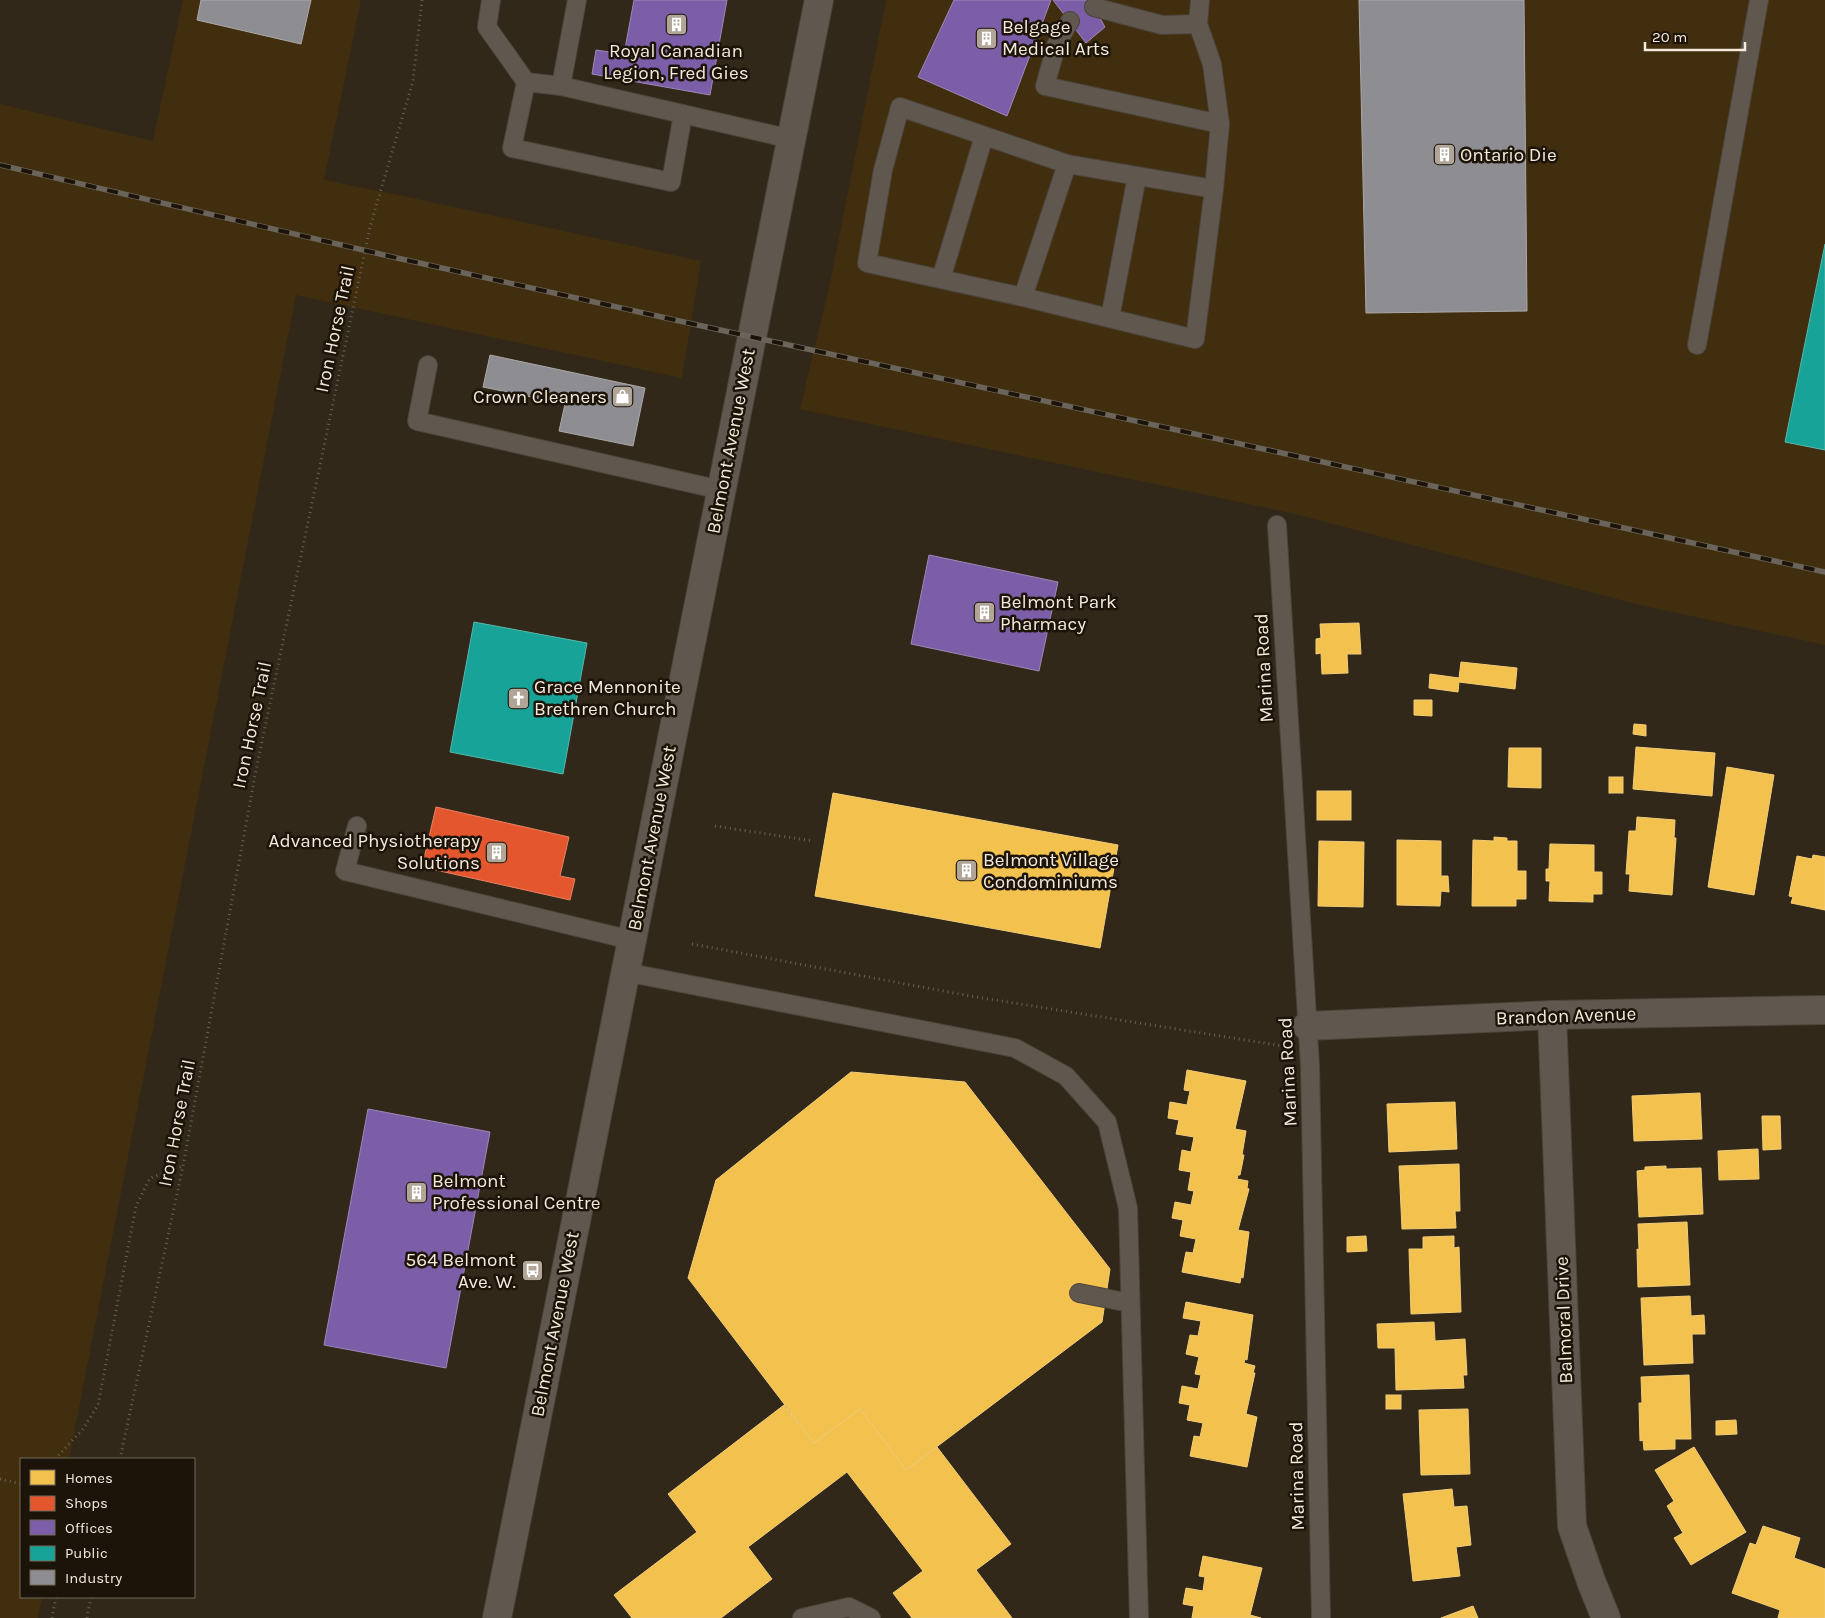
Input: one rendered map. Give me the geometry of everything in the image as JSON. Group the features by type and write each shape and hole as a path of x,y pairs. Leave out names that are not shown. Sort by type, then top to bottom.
{"street":[{"name":"Belmont Avenue West","path":"497,1618 819,0"},
{"name":"Brandon Avenue","path":"1307,1026 1552,1015 1825,1010"},
{"name":"Balmoral Drive","path":"1552,1015 1572,1526 1606,1618"}],"lane":[{"path":"491,0 487,27 526,82 512,148 671,182 683,114"},
{"path":"562,86 577,0"},
{"path":"1200,0 1198,24 1212,64 1220,124 1214,188 1195,339 1023,297 867,263 884,170 900,107 1067,164 1214,188"},
{"path":"1697,345 1759,0"},
{"path":"1094,7 1162,25 1198,24"},
{"path":"1070,21 1057,43 1045,86 1220,124"},
{"path":"526,82 562,86 791,139"},
{"path":"941,279 984,136"},
{"path":"1023,297 1067,164"},
{"path":"1110,318 1137,176"},
{"path":"428,365 417,421 721,490"},
{"name":"Marina Road","path":"1277,525 1310,1066 1321,1618"},
{"path":"357,826 345,871 632,940"},
{"path":"625,972 1015,1048 1066,1076 1107,1122 1128,1208 1139,1618"},
{"path":"1079,1293 1130,1303"},
{"path":"802,1618 849,1607 871,1618"}],"path":[{"name":"Iron Horse Trail","path":"120,1458 183,1166 258,760 370,227 413,81 422,0"},
{"path":"716,826 813,840"},
{"path":"692,944 970,996 1289,1047"},
{"path":"56,1458 83,1429 98,1405 136,1206 150,1178 183,1166"},
{"path":"0,1479 20,1484"},
{"path":"52,1618 56,1598"},
{"path":"87,1618 91,1598"}],"shaded area":[{"path":"183,0 361,0 324,180 701,261 682,378 296,295 69,1458 20,1458 20,1598 42,1598 38,1618 0,1618 0,104 153,141"},
{"path":"886,0 1825,0 1825,645 1640,605 1295,514 800,409 830,283"}],"building: Homes":[{"path":"1359,623 1361,654 1347,654 1348,673 1322,674 1321,653 1316,654 1316,639 1321,638 1320,624"},
{"path":"1461,662 1517,668 1515,689 1459,682 1458,692 1429,688 1430,674 1459,678"},
{"path":"1414,700 1432,700 1432,716 1414,715"},
{"path":"1634,724 1646,725 1646,736 1633,734"},
{"path":"1636,747 1715,753 1712,796 1633,789"},
{"path":"1509,748 1541,748 1541,788 1508,787"},
{"path":"1727,767 1774,775 1754,895 1708,887"},
{"path":"1609,777 1623,777 1623,793 1609,793"},
{"path":"1317,791 1351,791 1351,820 1317,820"},
{"name":"Belmont Village Condominiums","path":"833,793 1118,845 1100,948 815,896"},
{"path":"1637,817 1675,820 1674,838 1676,838 1672,895 1629,891 1630,874 1626,874 1629,831 1636,831"},
{"path":"1494,837 1507,838 1507,841 1517,841 1517,871 1526,871 1526,899 1516,899 1516,906 1472,906 1473,840 1494,841"},
{"path":"1397,840 1441,841 1441,876 1448,876 1449,892 1441,891 1440,906 1397,905"},
{"path":"1319,841 1364,842 1363,907 1318,906"},
{"path":"1550,844 1594,845 1594,872 1602,872 1602,894 1593,894 1593,902 1549,901 1550,881 1546,881 1546,869 1549,869"},
{"path":"1813,855 1825,857 1825,910 1791,903 1793,897 1789,896 1797,856 1812,859"},
{"path":"1187,1070 1246,1081 1235,1129 1246,1131 1242,1155 1244,1155 1240,1175 1238,1175 1237,1179 1248,1181 1247,1188 1249,1189 1238,1230 1249,1232 1243,1278 1241,1277 1240,1283 1182,1272 1186,1252 1193,1253 1196,1239 1180,1236 1183,1220 1172,1218 1175,1202 1191,1205 1194,1191 1188,1190 1191,1172 1179,1170 1182,1150 1191,1152 1194,1137 1176,1134 1179,1120 1168,1118 1170,1102 1187,1105 1190,1091 1184,1090"},
{"path":"851,1072 965,1082 1110,1269 1102,1322 906,1470 860,1409 814,1443 688,1278 716,1180"},
{"path":"1700,1093 1702,1139 1634,1141 1632,1096"},
{"path":"1455,1102 1457,1149 1389,1152 1387,1104"},
{"path":"1762,1116 1780,1116 1781,1149 1763,1150"},
{"path":"1758,1149 1759,1179 1719,1180 1718,1151"},
{"path":"1459,1164 1460,1211 1455,1211 1456,1228 1402,1229 1399,1166"},
{"path":"1666,1166 1666,1169 1701,1168 1703,1214 1639,1217 1637,1171 1645,1170 1645,1167"},
{"path":"1687,1222 1690,1285 1638,1287 1638,1224"},
{"path":"1366,1236 1367,1251 1347,1252 1347,1237"},
{"path":"1454,1236 1454,1248 1459,1247 1461,1312 1411,1314 1409,1249 1423,1249 1423,1237"},
{"path":"1690,1296 1691,1316 1704,1315 1705,1334 1692,1334 1693,1363 1644,1365 1641,1298"},
{"path":"1186,1302 1253,1315 1247,1360 1245,1359 1244,1363 1255,1366 1253,1373 1255,1373 1246,1414 1257,1417 1247,1467 1190,1456 1194,1436 1200,1437 1203,1423 1187,1420 1190,1405 1179,1403 1182,1386 1198,1389 1201,1375 1195,1374 1199,1357 1186,1354 1190,1335 1198,1336 1201,1321 1183,1318"},
{"path":"1434,1322 1435,1341 1465,1339 1467,1375 1463,1375 1464,1388 1396,1390 1395,1348 1378,1348 1377,1324"},
{"path":"1689,1375 1691,1439 1675,1439 1675,1449 1644,1450 1643,1440 1640,1441 1639,1403 1642,1403 1641,1377"},
{"path":"1386,1395 1401,1395 1401,1409 1386,1409"},
{"path":"784,1405 814,1443 860,1409 906,1470 937,1447 1011,1544 976,1570 1012,1618 912,1618 893,1593 923,1571 847,1472 748,1547 772,1579 721,1618 632,1618 614,1595 697,1532 668,1494"},
{"path":"1468,1409 1470,1474 1421,1475 1419,1410"},
{"path":"1736,1420 1737,1434 1716,1435 1716,1421"},
{"path":"1694,1447 1746,1532 1691,1565 1674,1538 1683,1533 1667,1506 1674,1501 1655,1470"},
{"path":"1452,1489 1454,1507 1467,1506 1471,1545 1456,1547 1460,1576 1413,1581 1403,1494"},
{"path":"1763,1526 1800,1538 1794,1558 1825,1569 1825,1618 1778,1618 1780,1610 1732,1593 1750,1543 1756,1545"},
{"path":"1203,1556 1262,1568 1250,1615 1261,1618 1192,1618 1194,1606 1183,1604 1186,1588 1203,1591 1205,1577 1199,1576"},
{"path":"1473,1606 1478,1618 1441,1618"}],"building: Shops":[{"name":"Advanced Physiotherapy Solutions","path":"436,807 569,837 560,876 575,879 570,900 422,867"}],"building: Offices":[{"name":"Royal Canadian Legion, Fred Gies","path":"634,0 727,0 710,95 592,74 596,50 624,54"},
{"name":"Belgage Medical Arts","path":"954,0 1051,0 1007,116 918,77"},
{"name":"Belgage Medical Arts","path":"1053,0 1090,0 1105,27 1086,43"},
{"name":"Belmont Park Pharmacy","path":"929,555 1058,582 1039,671 911,644"},
{"name":"Belmont Professional Centre","path":"368,1109 490,1132 446,1368 324,1345"}],"building: Public":[{"path":"1825,244 1825,450 1785,442"},
{"name":"Grace Mennonite Brethren Church","path":"474,622 587,643 563,774 450,752"}],"building: Industry":[{"path":"201,0 311,0 301,44 197,20"},
{"name":"Ontario Die","path":"1359,0 1524,0 1527,311 1366,313"},
{"path":"490,355 645,388 633,446 559,431 565,404 483,387"}],"railway":[{"path":"0,165 397,258 1825,572"}],"place":[{"name":"Royal Canadian Legion, Fred Gies","path":"676,25"},
{"name":"Belgage Medical Arts","path":"986,38"},
{"name":"Ontario Die","path":"1444,155"},
{"name":"Crown Cleaners","path":"623,397"},
{"name":"Belmont Park Pharmacy","path":"984,613"},
{"name":"Grace Mennonite Brethren Church","path":"518,698"},
{"name":"Advanced Physiotherapy Solutions","path":"496,852"},
{"name":"Belmont Village Condominiums","path":"967,871"},
{"name":"Belmont Professional Centre","path":"416,1192"},
{"name":"564 Belmont Ave. W.","path":"532,1271"}]}
